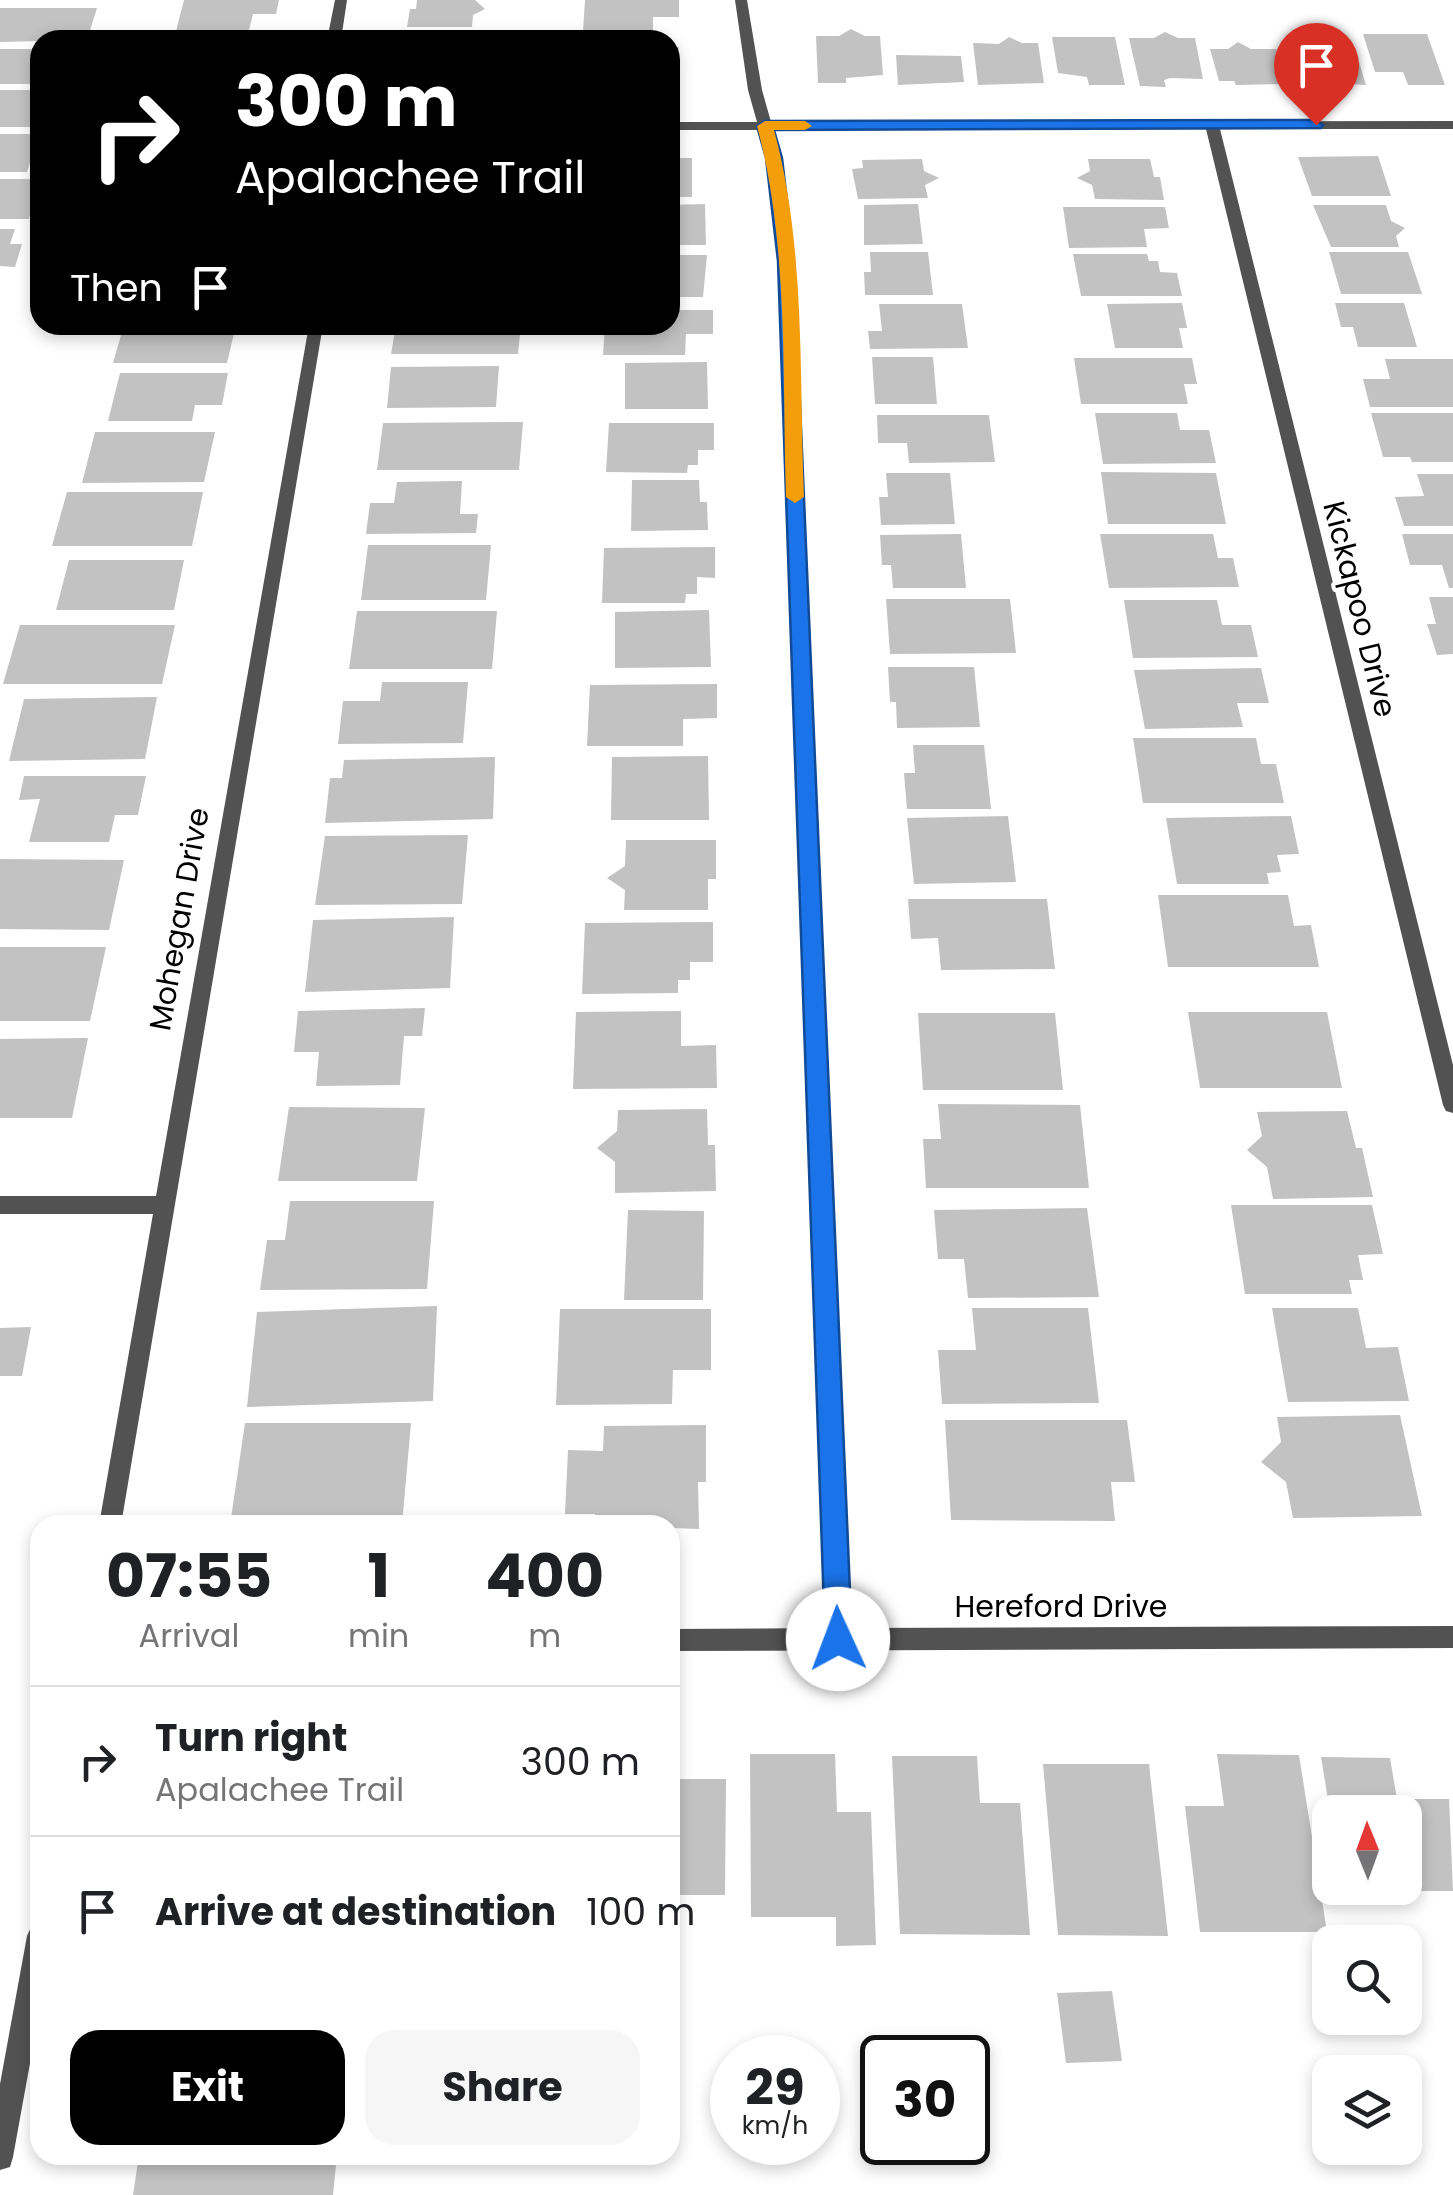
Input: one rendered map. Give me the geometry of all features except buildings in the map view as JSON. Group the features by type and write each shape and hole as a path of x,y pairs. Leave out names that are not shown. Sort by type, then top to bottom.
{"street":[{"path":"336,30 341,0"},
{"path":"741,0 744,32 774,158 786,261 838,1639"},
{"name":"Kickapoo Drive","path":"1212,125 1453,1106"},
{"path":"680,126 1453,125"},
{"name":"Mohegan Drive","path":"112,1515 314,335"},
{"path":"0,1205 164,1204"},
{"name":"Hereford Drive","path":"680,1640 1453,1637"},
{"path":"0,2157 30,1991"}],"slow traffic":[{"path":"795,497 786,261 774,158 765,126 805,126"}],"route":[{"path":"838,1639 786,261 774,158 765,126 1316,125"}]}
